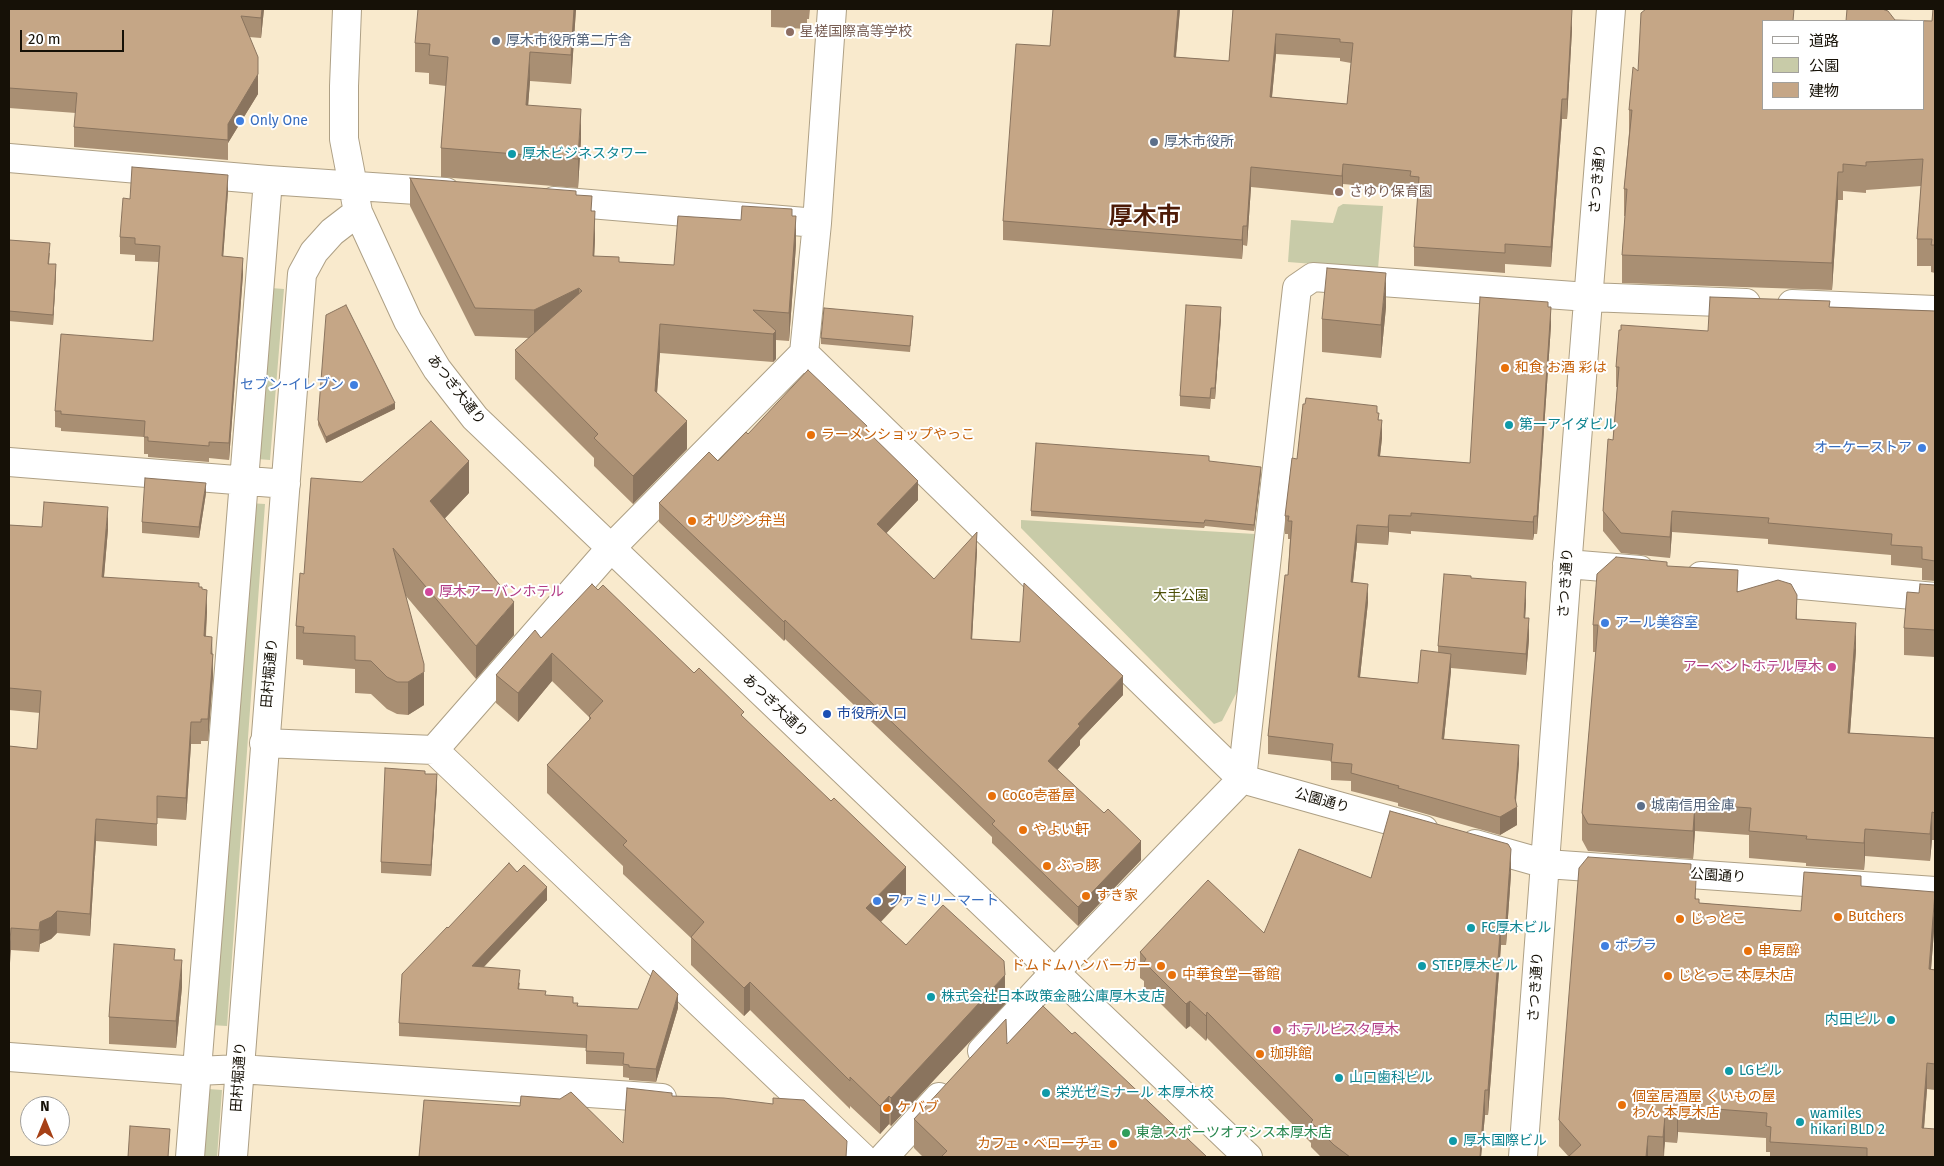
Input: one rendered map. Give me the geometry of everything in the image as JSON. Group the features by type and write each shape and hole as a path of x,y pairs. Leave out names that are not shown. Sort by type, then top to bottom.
{"street":[{"name":"あつぎ大通り","path":"347,9 344,139 358,212 408,320 437,370 475,418 1248,1157"},
{"path":"434,750 610,549 804,353 832,9"},
{"name":"さつき通り","path":"1523,1157 1567,564 1612,9"},
{"path":"9,158 473,195"},
{"path":"190,1157 268,180"},
{"path":"532,200 816,223"},
{"name":"田村堀通り","path":"233,1157 302,274 314,252 332,232 358,212"},
{"path":"884,1157 1054,972 1242,779 1297,288 1313,277 1588,297 1935,310"},
{"path":"804,353 1242,779"},
{"path":"9,462 286,484"},
{"path":"1567,564 1935,596"},
{"path":"264,743 434,750 808,1108 862,1157"},
{"name":"公園通り","path":"1242,779 1546,864 1935,891"},
{"path":"9,1057 197,1072 240,1069 691,1100"},
{"path":"769,1105 808,1108"}],"green space":[{"path":"1343,204 1383,206 1378,269 1288,262 1291,220 1333,223 1338,207"},
{"path":"271,288 284,289 270,460 257,459"},
{"path":"249,503 265,504 227,1026 210,1025"},
{"name":"大手公園","path":"1021,520 1255,534 1238,690 1222,721 1214,724 1021,528"},
{"path":"208,1089 222,1090 217,1157 202,1157"}],"building":[{"path":"9,9 262,9 261,18 241,16 258,57 258,74 228,124 228,140 74,127 77,93 9,88"},
{"path":"418,9 574,9 571,55 530,52 526,105 581,109 578,159 441,148 448,57 429,55 430,44 415,43"},
{"path":"1053,9 1178,9 1174,57 1229,61 1233,9 1571,9 1567,99 1562,99 1551,247 1505,244 1505,253 1414,247 1419,177 1410,176 1411,171 1343,164 1342,176 1251,167 1247,226 1243,226 1242,240 1003,221 1016,44 1050,46","holes":["1276,34 1340,39 1340,42 1353,43 1347,104 1270,97"]},
{"path":"1646,9 1794,9 1793,20 1762,20 1762,110 1924,110 1924,21 1932,21 1933,9 1935,9 1935,245 1931,245 1932,239 1917,239 1923,159 1866,162 1866,166 1843,164 1843,172 1838,172 1832,263 1622,255 1627,189 1624,189 1632,110 1629,110 1633,67 1638,71 1641,13"},
{"path":"1847,9 1882,9 1888,11 1895,20 1846,20"},
{"path":"132,167 228,175 222,256 243,258 229,443 209,442 209,446 148,441 148,437 144,437 145,421 61,414 61,411 55,411 61,334 153,341 160,246 135,244 135,238 120,237 123,198 130,199"},
{"path":"410,178 576,191 576,195 592,196 591,211 595,211 593,256 619,257 619,262 674,265 678,216 741,220 742,206 792,209 792,216 796,216 789,313 753,310 776,331 773,334 660,324 655,391 687,421 633,476 594,438 598,434 515,350 582,291 579,288 534,310 475,308"},
{"path":"9,240 50,243 48,264 56,264 53,315 9,311"},
{"path":"1327,268 1386,273 1381,325 1322,319"},
{"path":"1480,297 1548,302 1548,307 1551,307 1537,516 1534,516 1533,522 1411,513 1411,516 1389,515 1388,527 1357,525 1351,582 1368,584 1358,677 1418,683 1421,650 1451,654 1442,739 1519,745 1515,798 1517,807 1500,817 1351,773 1352,764 1331,762 1333,744 1268,736 1285,575 1288,575 1292,521 1288,521 1289,516 1285,516 1292,458 1297,459 1303,404 1305,404 1306,398 1377,406 1378,420 1382,420 1378,456 1470,463"},
{"path":"1710,297 1830,301 1829,307 1935,311 1935,561 1922,559 1922,547 1891,545 1892,534 1768,523 1769,518 1672,511 1670,537 1621,533 1603,511 1608,439 1613,440 1619,367 1616,367 1619,330 1621,330 1621,325 1708,331"},
{"path":"346,305 395,403 326,437 318,420 326,315"},
{"path":"1186,305 1221,307 1215,388 1211,388 1210,398 1180,396"},
{"path":"824,308 913,316 910,346 821,338"},
{"path":"808,370 867,426 865,429 918,481 877,524 934,579 977,532 971,639 1020,642 1024,583 1123,676 1078,724 1080,726 1048,761 1104,813 1108,809 1141,841 1078,907 992,824 995,821 965,792 659,503 709,452 718,461 746,432 748,434"},
{"path":"431,421 469,461 430,501 514,602 476,646 393,548 424,664 424,672 408,682 397,682 387,677 371,661 355,660 355,636 303,633 304,627 296,626 300,573 304,574 311,478 362,482"},
{"path":"1036,443 1209,456 1209,461 1261,467 1254,525 1205,520 1204,523 1031,511"},
{"path":"145,478 206,483 199,527 142,522"},
{"path":"44,502 108,507 102,577 199,583 199,587 207,590 204,636 212,637 211,654 213,654 208,719 201,719 201,722 191,722 186,798 157,796 157,824 96,819 90,914 57,911 51,917 40,922 39,930 11,928 9,954 9,746 37,749 41,691 9,688 9,525 42,527"},
{"path":"1616,557 1667,562 1667,566 1738,570 1737,592 1778,580 1791,584 1797,595 1796,619 1856,623 1848,733 1935,738 1935,813 1932,812 1930,834 1865,829 1864,843 1806,839 1807,836 1749,831 1751,808 1695,804 1693,831 1588,824 1582,813 1598,625 1593,625 1597,574"},
{"path":"1444,574 1526,582 1524,618 1529,618 1526,654 1438,646"},
{"path":"592,584 598,590 603,585 694,673 699,668 744,712 741,715 831,801 834,798 906,867 866,908 906,945 943,905 1004,961 1005,975 891,1098 889,1096 880,1106 850,1077 850,1081 750,982 744,988 691,937 704,922 623,845 627,841 547,765 591,718 589,716 603,701 552,653 518,693 496,675 535,630 541,638"},
{"path":"1920,584 1935,585 1935,630 1904,628 1907,592 1919,593"},
{"path":"385,768 425,771 425,774 437,774 431,865 381,862"},
{"path":"1390,811 1508,844 1511,849 1506,920 1501,920 1488,1090 1485,1090 1480,1157 1350,1157 1334,1145 1311,1122 1313,1120 1207,1012 1206,1016 1190,1001 1186,1004 1144,962 1146,959 1140,952 1208,880 1264,933 1299,849 1371,878"},
{"path":"1588,857 1691,864 1690,880 1696,880 1695,899 1699,899 1699,903 1801,911 1804,872 1861,876 1861,886 1935,892 1929,969 1935,970 1935,1064 1927,1063 1922,1128 1935,1129 1935,1157 1867,1157 1867,1148 1770,1142 1771,1127 1766,1126 1767,1113 1678,1106 1677,1117 1665,1116 1663,1137 1648,1136 1646,1157 1568,1157 1581,1145 1559,1120 1579,868"},
{"path":"509,863 517,872 524,865 547,887 472,966 520,970 518,989 546,991 545,995 573,997 573,1003 578,1003 577,1006 638,1009 653,970 678,994 656,1069 629,1067 629,1065 623,1064 624,1053 586,1051 587,1035 399,1023 402,974"},
{"path":"114,944 175,949 174,960 182,960 176,1021 109,1017"},
{"path":"1043,1006 1072,1034 1075,1032 1207,1157 941,1157 947,1151 914,1119 1006,1019 1007,1044"},
{"path":"627,1088 672,1093 672,1096 724,1098 773,1104 773,1098 804,1100 847,1141 846,1157 419,1157 424,1100 520,1106 521,1096 560,1099 571,1092 623,1143"},
{"path":"130,1126 170,1129 168,1157 128,1157"}],"place":[{"name":"星槎国際高等学校","path":"790,32"},
{"name":"厚木市役所第二庁舎","path":"496,41"},
{"name":"Only One","path":"240,121"},
{"name":"厚木市役所","path":"1154,142"},
{"name":"厚木ビジネスタワー","path":"512,154"},
{"name":"さゆり保育園","path":"1339,192"},
{"name":"和食 お酒 彩は","path":"1505,368"},
{"name":"セブン-イレブン","path":"354,385"},
{"name":"第一アイダビル","path":"1509,425"},
{"name":"ラーメンショップやっこ","path":"811,435"},
{"name":"オーケーストア","path":"1922,448"},
{"name":"オリジン弁当","path":"692,521"},
{"name":"厚木アーバンホテル","path":"429,592"},
{"name":"アール美容室","path":"1605,623"},
{"name":"アーベントホテル厚木","path":"1832,667"},
{"name":"市役所入口","path":"827,714"},
{"name":"CoCo壱番屋","path":"992,796"},
{"name":"城南信用金庫","path":"1641,806"},
{"name":"やよい軒","path":"1023,830"},
{"name":"ぶっ豚","path":"1047,866"},
{"name":"すき家","path":"1086,896"},
{"name":"ファミリーマート","path":"877,901"},
{"name":"Butchers","path":"1838,917"},
{"name":"じっとこ","path":"1680,919"},
{"name":"FC厚木ビル","path":"1471,928"},
{"name":"ポプラ","path":"1605,946"},
{"name":"串房醉","path":"1748,951"},
{"name":"ドムドムハンバーガー","path":"1161,966"},
{"name":"STEP厚木ビル","path":"1422,966"},
{"name":"中華食堂一番館","path":"1172,975"},
{"name":"じとっこ 本厚木店","path":"1668,976"},
{"name":"株式会社日本政策金融公庫厚木支店","path":"931,997"},
{"name":"内田ビル","path":"1891,1020"},
{"name":"ホテルビスタ厚木","path":"1277,1030"},
{"name":"珈琲館","path":"1260,1054"},
{"name":"LGビル","path":"1729,1071"},
{"name":"山口歯科ビル","path":"1339,1078"},
{"name":"栄光ゼミナール 本厚木校","path":"1046,1093"},
{"name":"個室居酒屋 くいもの屋 わん 本厚木店","path":"1622,1105"},
{"name":"ケバブ","path":"887,1108"},
{"name":"wamiles hikari BLD 2","path":"1800,1122"},
{"name":"東急スポーツオアシス本厚木店","path":"1126,1133"},
{"name":"厚木国際ビル","path":"1453,1141"},
{"name":"カフェ・ベローチェ","path":"1113,1144"}],"district":[{"name":"厚木市","path":"1145,217"}]}
